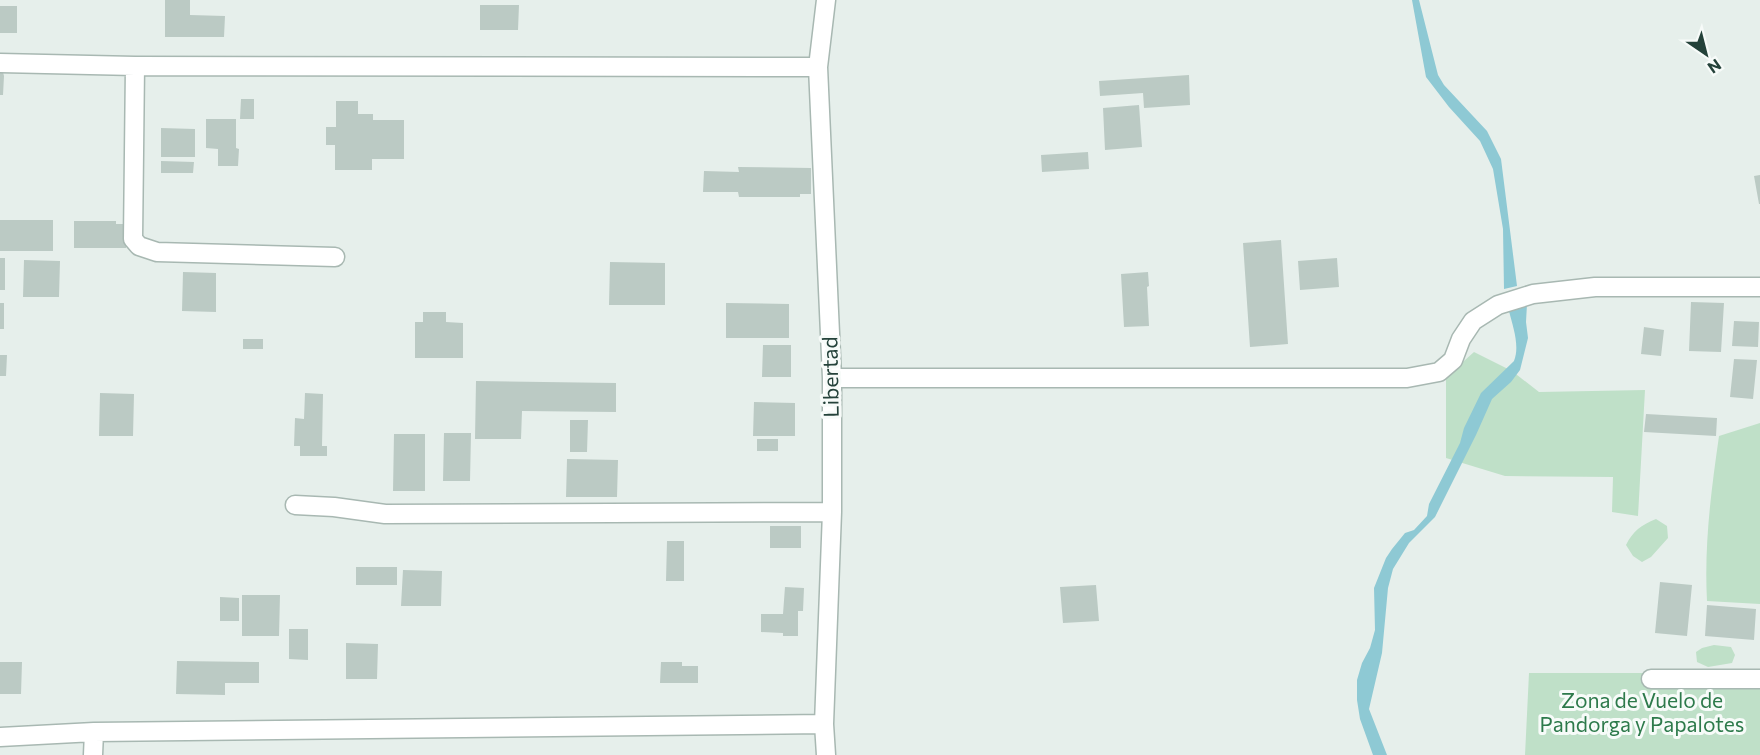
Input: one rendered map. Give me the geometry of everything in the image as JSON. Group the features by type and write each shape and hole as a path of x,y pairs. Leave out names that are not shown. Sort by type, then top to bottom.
{"street":[{"name":"Libertad","path":"826,0 818,67 832,378 832,512 824,724 826,755"},
{"path":"0,63 135,66 818,67"},
{"path":"135,66 133,238 140,246 158,252 335,257"},
{"path":"832,378 1407,378 1439,372 1453,360 1461,339 1473,321 1498,305 1533,294 1595,287 1760,287"},
{"path":"295,505 334,507 385,514 832,512"},
{"path":"1651,679 1760,679"},
{"path":"0,737 94,732 824,724"},
{"path":"93,755 94,732"}],"green space":[{"path":"1474,352 1512,371 1539,392 1645,390 1638,516 1612,512 1613,477 1505,476 1446,458 1446,377"},
{"path":"1760,423 1760,604 1707,601 1707,539 1719,436"},
{"path":"1656,519 1667,526 1668,538 1651,557 1642,562 1633,556 1626,545 1638,529"},
{"path":"1714,645 1731,647 1735,655 1732,663 1708,667 1697,662 1696,652"},
{"name":"Zona de Vuelo de Pandorga y Papalotes","path":"1529,673 1760,673 1760,755 1525,755"}],"water":[{"path":"1412,0 1419,0 1438,75 1444,85 1487,131 1501,159 1517,286 1504,289 1503,229 1493,169 1480,141 1426,77"},
{"path":"1527,304 1528,338 1520,370 1511,382 1492,399 1435,517 1409,543 1393,569 1388,588 1382,653 1369,709 1387,755 1373,755 1360,719 1357,680 1375,630 1374,588 1392,549 1405,533 1414,530 1427,516 1429,504 1460,443 1464,428 1481,393 1514,361 1516,343 1509,311"}],"building":[{"path":"165,0 190,0 190,15 225,16 224,37 165,37"},
{"path":"480,5 519,5 518,30 480,30"},
{"path":"0,6 17,6 17,33 0,33"},
{"path":"0,68 4,76 3,95 0,95"},
{"path":"1189,75 1190,105 1144,108 1143,93 1100,96 1099,81"},
{"path":"241,99 254,99 254,119 240,119"},
{"path":"336,101 358,101 358,114 373,114 373,120 404,120 404,159 372,159 372,170 335,170 335,145 326,145 326,127 336,127"},
{"path":"1139,105 1142,147 1105,150 1103,108"},
{"path":"206,119 236,119 238,166 218,166 218,149 206,148"},
{"path":"161,128 195,129 195,157 161,157"},
{"path":"1088,152 1089,169 1042,172 1041,155"},
{"path":"161,161 194,162 193,173 161,173"},
{"path":"738,167 811,168 811,194 800,194 800,197 739,197 738,192 703,192 704,171 739,172"},
{"path":"1760,175 1760,204 1759,204 1754,176"},
{"path":"0,220 53,220 53,251 0,251"},
{"path":"74,221 116,221 116,224 126,224 126,248 74,248"},
{"path":"1281,240 1288,344 1250,347 1243,243"},
{"path":"0,258 5,258 5,290 0,290"},
{"path":"1337,258 1339,287 1300,290 1298,261"},
{"path":"24,260 60,261 59,297 23,297"},
{"path":"610,262 665,263 665,305 609,305"},
{"path":"183,272 216,273 216,312 182,311"},
{"path":"1148,272 1149,326 1124,327 1121,274"},
{"path":"1691,302 1724,303 1721,352 1689,351"},
{"path":"0,303 4,303 4,329 0,329"},
{"path":"726,303 789,304 789,338 726,338"},
{"path":"423,312 446,312 446,322 463,323 463,358 415,358 415,322 423,322"},
{"path":"1734,321 1759,322 1758,347 1732,346"},
{"path":"1644,327 1664,330 1661,356 1641,354"},
{"path":"243,339 263,339 263,349 243,349"},
{"path":"763,345 791,345 791,377 762,377"},
{"path":"0,355 7,355 6,376 0,376"},
{"path":"1734,359 1757,360 1753,399 1730,397"},
{"path":"476,381 616,383 616,412 522,411 521,439 475,439"},
{"path":"100,393 134,394 133,436 99,436"},
{"path":"305,393 323,394 322,446 327,446 327,456 300,456 300,446 294,446 295,418 304,419"},
{"path":"754,402 795,403 795,436 753,436"},
{"path":"1646,414 1717,418 1716,436 1644,432"},
{"path":"570,420 588,420 587,452 570,452"},
{"path":"444,433 471,433 470,481 443,481"},
{"path":"394,434 425,434 425,491 393,491"},
{"path":"757,439 778,439 778,451 757,451"},
{"path":"567,459 618,460 617,497 566,497"},
{"path":"770,526 801,526 801,548 770,548"},
{"path":"667,541 684,541 684,581 666,581"},
{"path":"356,567 397,567 397,585 356,585"},
{"path":"403,570 442,571 441,606 401,606"},
{"path":"1660,582 1692,585 1687,636 1655,633"},
{"path":"1096,585 1099,621 1063,623 1060,587"},
{"path":"785,587 804,588 803,611 798,611 798,636 761,632 761,614 783,614"},
{"path":"242,595 280,595 279,636 242,636"},
{"path":"220,597 239,598 239,621 220,621"},
{"path":"1707,605 1756,609 1754,640 1705,636"},
{"path":"289,629 308,629 308,660 289,659"},
{"path":"346,643 378,644 377,679 346,679"},
{"path":"177,661 259,662 259,683 225,683 225,695 176,694"},
{"path":"0,662 22,662 21,694 0,694"},
{"path":"661,662 682,662 682,666 698,666 698,683 660,683"}]}
